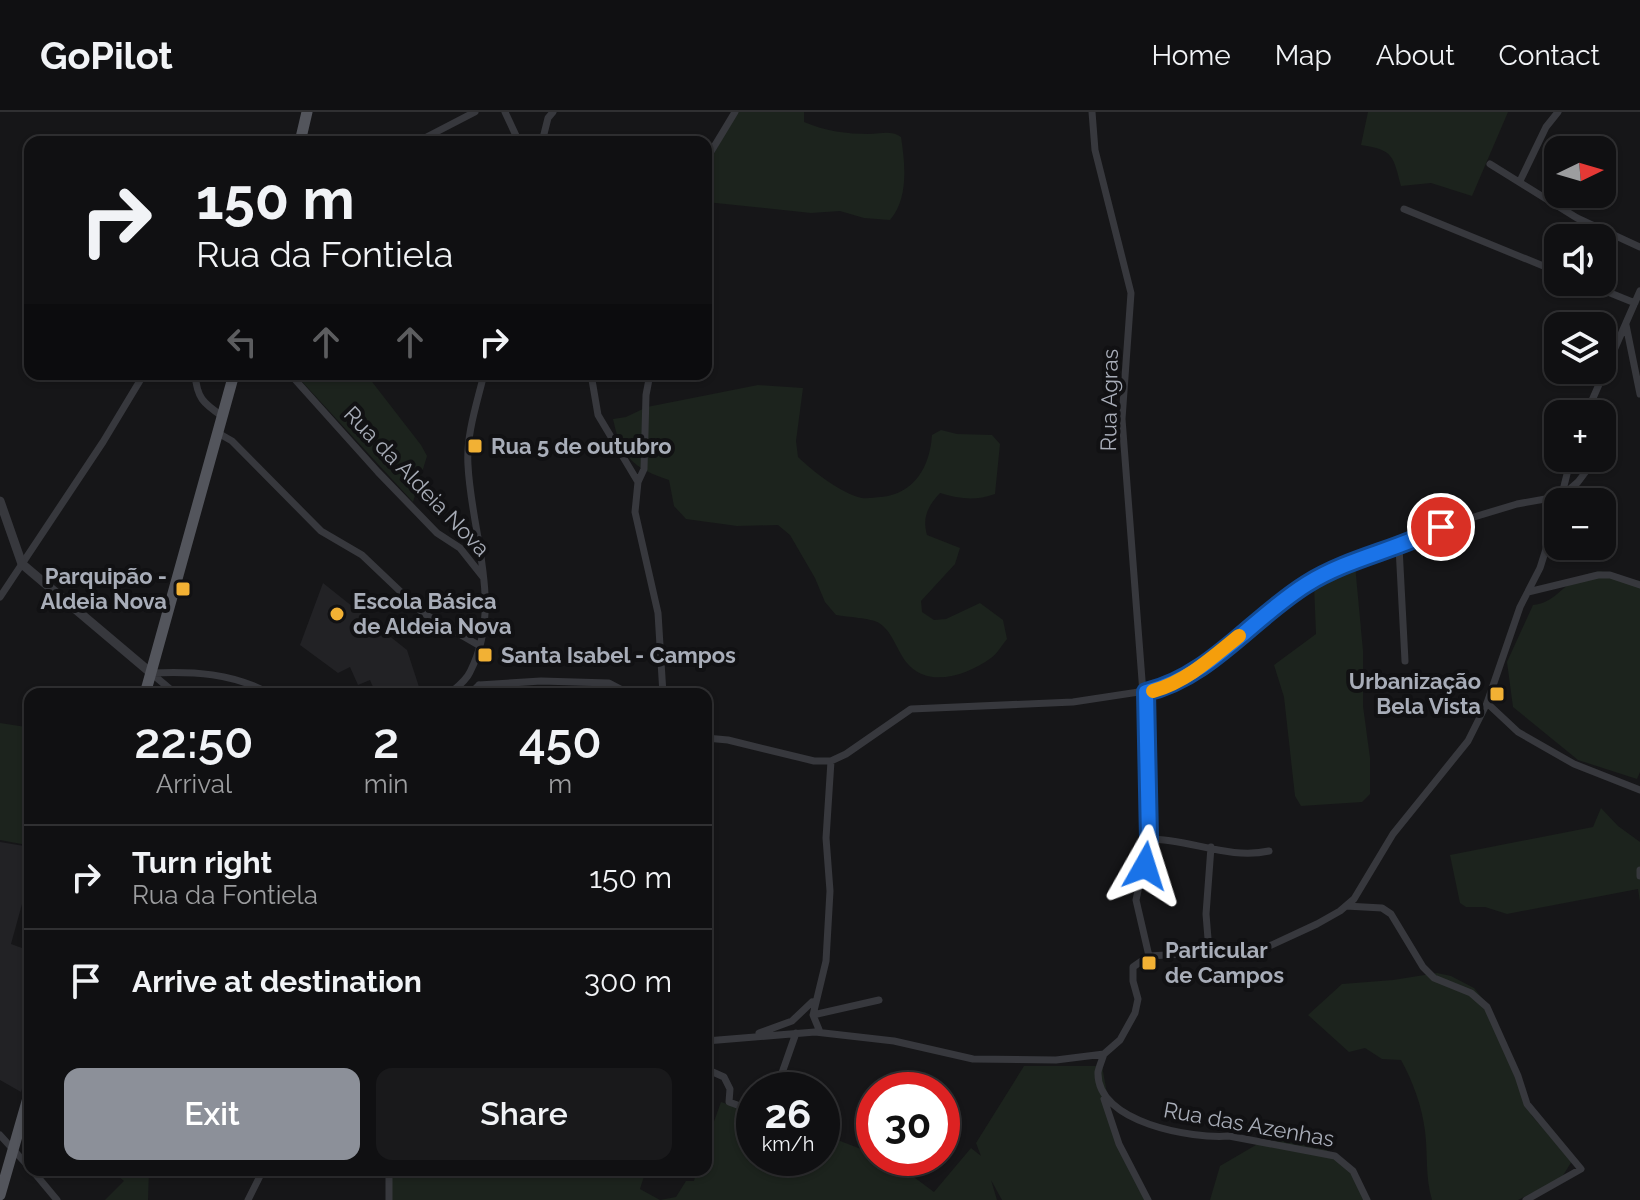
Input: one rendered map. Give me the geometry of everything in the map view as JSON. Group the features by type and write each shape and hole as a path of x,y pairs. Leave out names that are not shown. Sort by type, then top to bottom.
{"main road":[{"path":"302,136 309,115"},
{"path":"147,688 232,380"},
{"path":"0,1195 24,1112"}],"street":[{"path":"429,136 475,112"},
{"path":"505,112 516,136"},
{"path":"544,136 548,118 553,112"},
{"path":"712,148 735,112"},
{"name":"Rua Agras","path":"1092,112 1095,150 1131,293 1122,419 1144,693 1149,839 1136,900 1149,956"},
{"path":"1520,181 1546,127 1558,112"},
{"path":"1490,164 1577,218 1640,247"},
{"path":"1404,209 1544,266"},
{"path":"1592,400 1640,291"},
{"path":"1616,295 1635,303"},
{"path":"1626,325 1640,394"},
{"path":"0,597 95,455 140,380"},
{"path":"196,380 204,403 222,416"},
{"name":"Rua da Aldeia Nova","path":"295,380 378,472 437,533 460,548 485,579"},
{"path":"455,688 469,675 480,646 485,579 467,462 483,380"},
{"path":"592,380 598,415 638,482"},
{"path":"649,380 644,469 638,482 635,512 658,613 663,688"},
{"path":"218,433 232,441 321,531 362,555 423,613 480,646"},
{"path":"1572,488 1586,472"},
{"path":"0,501 22,564 169,688"},
{"path":"712,739 814,761 831,761 911,709 1073,702 1165,688 1199,668 1305,586 1353,562 1466,519 1517,504 1544,501"},
{"path":"1399,547 1405,661"},
{"path":"1148,1200 1119,1144 1098,1071 1104,1054 1120,1040 1135,1013 1138,999 1133,967 1149,956 1263,949 1317,924 1354,899 1393,834 1468,741 1487,703 1505,649 1544,555"},
{"path":"1528,592 1598,575 1610,575 1640,585"},
{"path":"151,673 180,671 224,676 259,688"},
{"path":"469,675 479,685"},
{"path":"476,688 479,685 541,681 609,683 619,688"},
{"path":"1487,703 1518,732 1574,764 1640,790"},
{"path":"820,1032 813,1015 826,961 829,913 826,838 831,761"},
{"path":"1149,839 1211,847 1233,854 1252,855 1269,851"},
{"path":"1209,951 1206,914 1211,847"},
{"path":"1346,906 1382,908 1391,914 1423,967 1434,978 1471,993 1487,1007 1527,1104 1581,1169 1526,1200"},
{"path":"749,1036 792,1021 808,1009 817,996"},
{"path":"813,1015 879,1000"},
{"path":"712,1040 820,1032 894,1041 973,1059 1056,1060 1104,1054"},
{"path":"782,1072 796,1033"},
{"path":"712,1072 724,1077 730,1089 729,1102 736,1105"},
{"name":"Rua das Azenhas","path":"1100,1086 1109,1101 1131,1116 1160,1128 1213,1137 1229,1136 1335,1156 1353,1171 1367,1200"},
{"path":"0,1135 24,1160"},
{"path":"37,1176 57,1200"},
{"path":"248,1200 260,1176"},
{"path":"389,1176 389,1200"}],"shaded area":[{"path":"737,112 804,112 804,122 820,128 853,133 889,133 901,137 903,191 890,220 864,218 840,211 811,213 712,203 712,157"},
{"path":"1368,112 1508,112 1472,196 1431,183 1401,186 1390,156 1380,149 1361,145"},
{"path":"301,380 371,380 427,456 413,502"},
{"path":"758,385 803,388 796,441 798,457 836,487 862,498 893,495 911,485 924,468 932,435 941,430 957,434 992,435 1000,444 995,494 968,498 940,493 929,507 925,523 927,535 960,548 955,564 921,601 922,612 934,620 946,619 980,603 1003,620 1007,639 993,656 971,670 948,677 926,676 916,671 879,623 836,615 825,602 790,535 778,525 737,526 686,519 674,506 669,480 646,471 630,459 620,443 613,419 626,417 647,407"},
{"path":"1354,554 1363,651 1363,706 1370,758 1370,794 1362,802 1301,806 1295,796 1284,697 1274,665 1316,634 1314,585"},
{"path":"1600,571 1640,581 1640,772 1637,779 1578,760 1513,707 1507,662 1533,605 1551,599 1579,577"},
{"name":"Escola Básica de Aldeia Nova","path":"323,583 407,650 419,688 373,688 370,680 358,685 350,667 338,673 300,645"},
{"path":"580,686 606,688 486,688"},
{"path":"0,723 24,727 24,844 0,840"},
{"path":"1601,808 1640,842 1640,902 1638,889 1507,914 1485,907 1466,907 1460,903 1450,855 1593,827"},
{"path":"0,842 24,846 24,897 11,944 24,949 24,1082 21,1092 0,1080"},
{"path":"1437,973 1451,976 1474,988 1482,998 1521,1079 1532,1116 1572,1161 1557,1185 1544,1187 1518,1200 1432,1200 1422,1112 1401,1060 1382,1059 1365,1048 1349,1052 1308,1015 1342,984"},
{"path":"1024,1066 1102,1066 1116,1143 1146,1200 1002,1200 991,1180 997,1200 660,1200 676,1197 686,1181 694,1181 695,1176 712,1176 712,1127 721,1102 736,1107 736,1176 840,1176 840,1141 856,1147 856,1176 912,1176 934,1192 947,1176 960,1176 960,1161 971,1148 981,1156 976,1143"},
{"path":"1296,1140 1321,1147 1341,1159 1357,1176 1368,1200 1210,1200 1220,1166 1261,1142"},
{"path":"118,1176 149,1176 148,1200 105,1200 124,1181"},
{"path":"391,1176 644,1176 640,1189 660,1200 389,1200"}],"slow traffic":[{"path":"1153,691 1165,688 1199,668 1239,636"}],"place":[{"name":"Rua 5 de outubro","path":"475,446"},
{"name":"Parquipão - Aldeia Nova","path":"183,589"},
{"name":"Escola Básica de Aldeia Nova","path":"337,614"},
{"name":"Santa Isabel - Campos","path":"485,655"},
{"name":"Urbanização Bela Vista","path":"1497,694"},
{"name":"Particular de Campos","path":"1149,963"}],"route":[{"path":"1145,866 1149,839 1146,692 1165,688 1199,668 1305,586 1329,572 1399,547 1441,527"}]}
